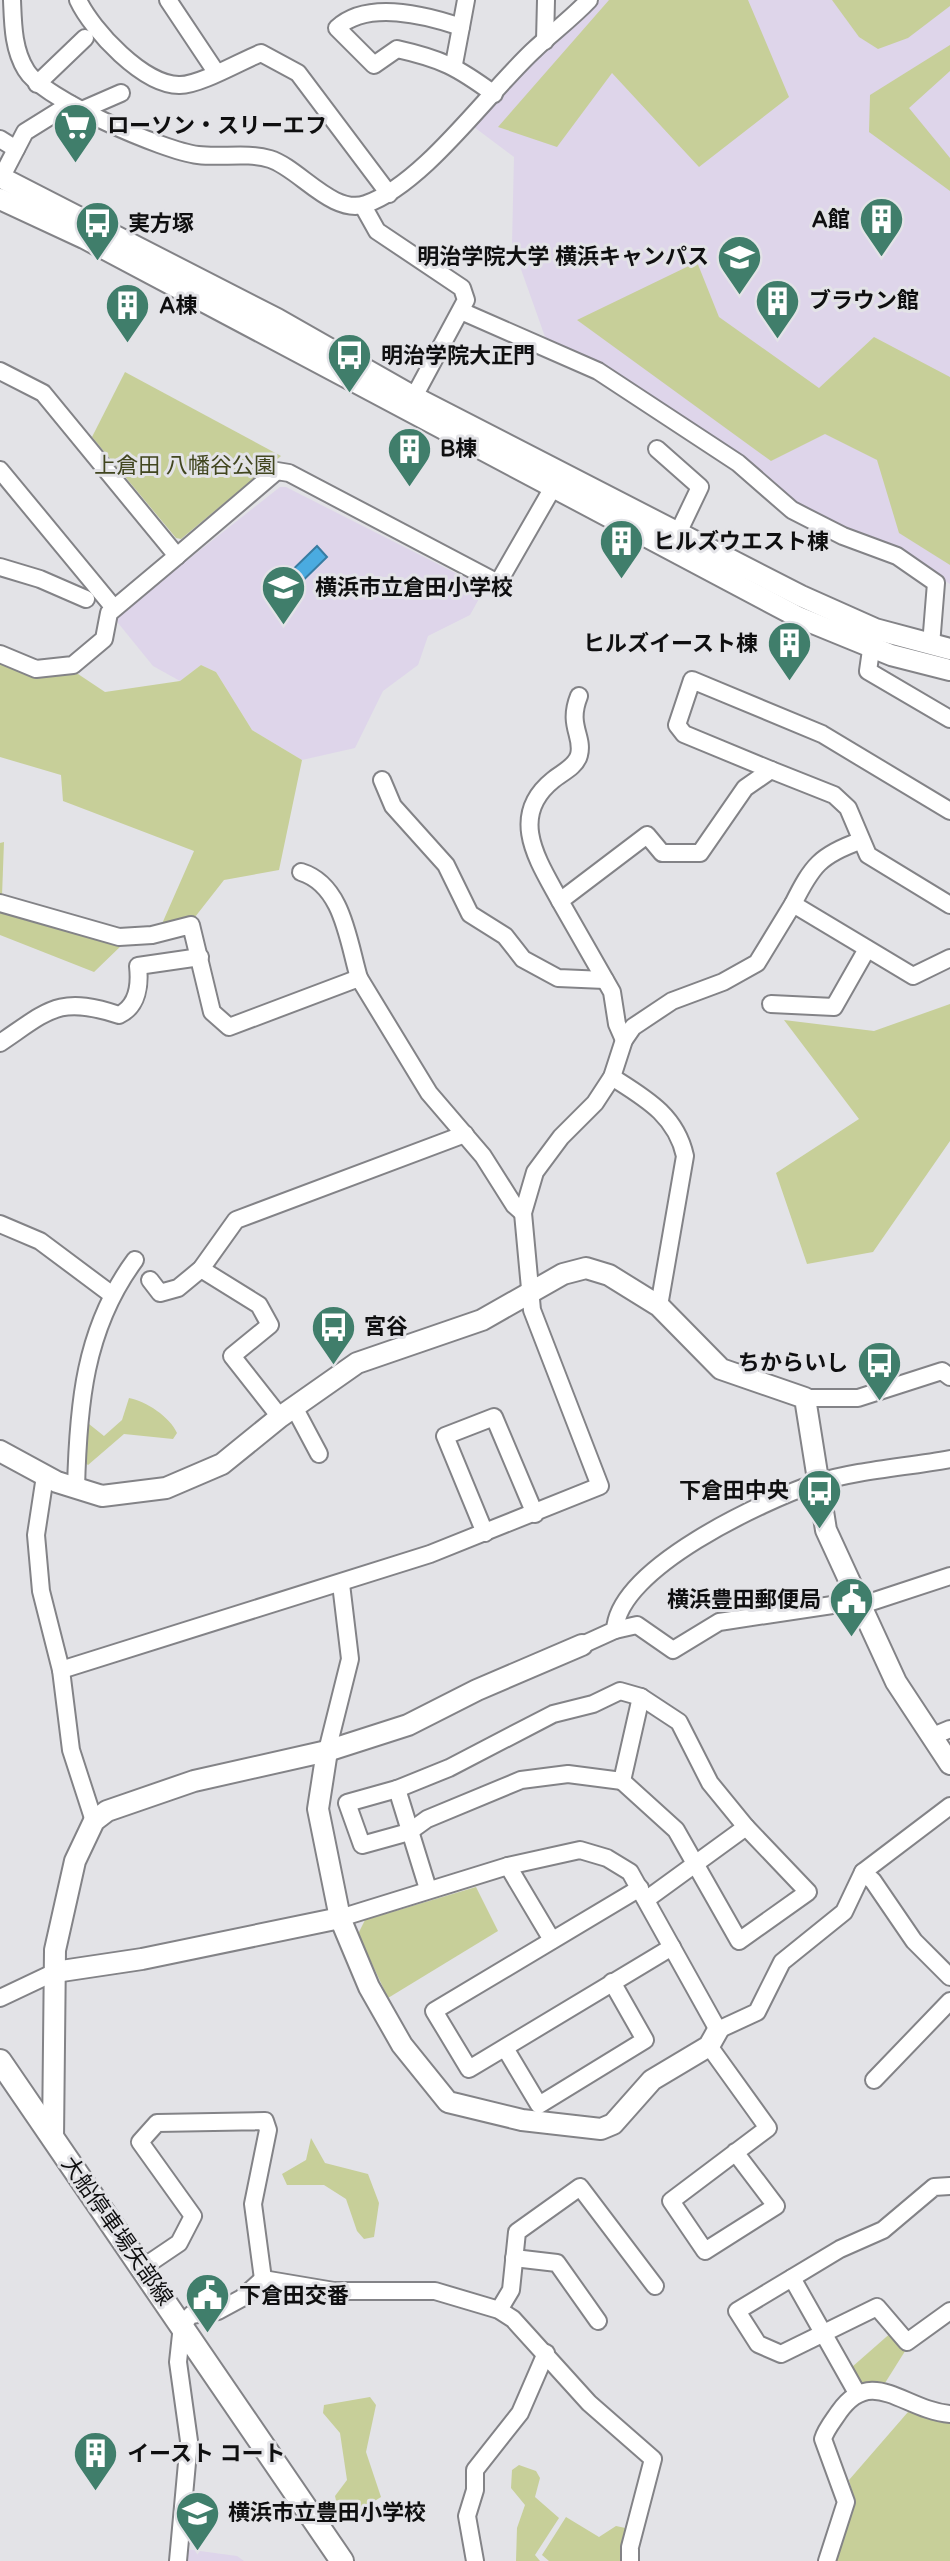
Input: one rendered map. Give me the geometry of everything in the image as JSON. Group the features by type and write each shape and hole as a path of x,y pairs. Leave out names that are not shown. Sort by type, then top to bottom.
{"main road":[{"name":"大船停車場矢部線","path":"0,2061 342,2561"}],"street":[{"path":"12,0 15,44 27,72 37,84 76,107 178,151 199,155 253,155 275,161 341,203 363,206 389,194 589,0"},
{"path":"78,0 87,20 144,73 161,82 182,85 261,53 298,73 389,194"},
{"path":"168,0 216,72"},
{"path":"454,64 466,0"},
{"path":"545,41 546,0"},
{"path":"461,27 398,8 345,19 337,28 374,65 397,49 454,64 494,94"},
{"path":"37,84 85,38"},
{"path":"121,93 76,107 25,132 0,178 277,319 410,404"},
{"path":"0,139 16,149"},
{"path":"0,199 84,238 557,480 798,617 873,638 950,670"},
{"path":"363,206 377,231 462,288 466,300 410,404"},
{"path":"461,311 598,371 738,463 792,510 843,536 897,556 936,583 940,647 873,638 839,615 678,533 557,480"},
{"path":"0,371 43,393 177,556"},
{"path":"657,449 700,487 678,533"},
{"path":"0,470 114,608"},
{"path":"0,654 36,669 73,665 104,639 109,613 114,608 277,471 289,473 498,583 557,480"},
{"path":"0,567 40,579 86,599"},
{"path":"873,638 868,671 950,719"},
{"path":"950,811 822,734 692,680 677,725 684,734 834,795 848,808 868,855 950,905"},
{"path":"579,696 572,714 580,754 574,765 548,784 530,819 530,846 612,992 617,1024 624,1040"},
{"path":"560,901 647,835 662,853 700,853 745,788 771,770"},
{"path":"382,780 393,806 446,865 470,914 505,936 523,959 558,978 577,982 605,980"},
{"path":"61,1670 341,1584 485,1533 600,1486 532,1310 523,1213 535,1172 545,1156 595,1103 612,1077 624,1040 633,1027 656,1010 740,975 757,963 817,862 828,852 860,841"},
{"path":"301,872 316,876 336,904 359,978 429,1093 465,1134 514,1205 523,1213"},
{"path":"0,903 119,937 152,935 191,925 212,1012 229,1027 359,978"},
{"path":"793,904 913,976 950,958"},
{"path":"771,1004 834,1007 867,949"},
{"path":"0,1043 53,1007 87,1004 119,1015 127,1011 141,986 138,966 200,957"},
{"path":"612,1077 668,1117 685,1156 659,1306"},
{"path":"150,1280 160,1293 178,1288 201,1269 236,1220 465,1134"},
{"path":"0,1224 40,1241 111,1294"},
{"path":"76,1489 82,1386 111,1294 135,1260"},
{"path":"0,1451 45,1476 102,1496 134,1494 194,1479 222,1464 287,1412 357,1363 390,1349 446,1334 531,1295 563,1274 586,1268 609,1275 659,1306 721,1369 805,1398 858,1398 947,1370"},
{"path":"201,1269 259,1305 270,1325 232,1356 287,1412 319,1454"},
{"path":"805,1398 826,1530 896,1682 942,1732 950,1764"},
{"path":"485,1533 445,1436 494,1417 535,1514"},
{"path":"615,1630 620,1607 656,1568 691,1540 817,1483 950,1459"},
{"path":"45,1476 36,1535 41,1591 61,1670 71,1750 94,1821"},
{"path":"862,1605 950,1576"},
{"path":"341,1584 350,1659 327,1751 318,1809 340,1918 369,1987 402,2045 448,2102 522,2120 601,2129 613,2124 652,2080 757,2012 782,1962 844,1912 863,1872 950,1806"},
{"path":"53,2139 55,1950 80,1848 94,1821 107,1811 194,1781 327,1751 408,1725 519,1670 615,1630 637,1625 673,1650 719,1622 839,1604"},
{"path":"620,1691 641,1697 679,1722 710,1783 746,1827 808,1892 739,1941 676,1830 622,1781 568,1774 521,1780 427,1819 409,1832 362,1845 347,1803 397,1789 449,1768 553,1714 593,1704 620,1691"},
{"path":"622,1781 641,1697"},
{"path":"397,1789 428,1889"},
{"path":"672,1947 469,2069 434,2011 552,1940 697,1863 746,1827"},
{"path":"0,1998 55,1972 142,1959 340,1918 508,1866 580,1850 607,1858 630,1872 672,1947 714,2038 768,2128 735,2152 671,2201 705,2251 776,2206 735,2152"},
{"path":"508,1866 552,1940"},
{"path":"863,1872 873,1881 914,1941 950,1977"},
{"path":"505,2048 539,2105 645,2040 612,1982"},
{"path":"874,2080 950,2001"},
{"path":"142,2268 179,2243 193,2216 140,2142 157,2123 265,2121 268,2130 253,2204 263,2279"},
{"path":"950,2186 934,2187 883,2230 840,2249 737,2311 758,2344 781,2354 877,2307 907,2342 950,2311"},
{"path":"499,2310 511,2290 517,2232 580,2187 655,2286"},
{"path":"514,2258 557,2263 598,2321"},
{"path":"792,2278 857,2393"},
{"path":"263,2279 334,2291 435,2291 499,2310 513,2319 589,2403 653,2459 630,2547 630,2561"},
{"path":"178,2561 189,2441 178,2362 182,2325 191,2315 218,2311 242,2298 263,2279"},
{"path":"475,2561 467,2516 475,2490 475,2470 520,2413 546,2353"},
{"path":"827,2561 846,2502 823,2439 844,2406 857,2393 873,2388 926,2410 950,2414"}],"shaded area":[{"name":"明治学院大学 横浜キャンパス","path":"600,0 950,0 950,584 898,551 797,506 549,348 512,244 514,157 474,127 536,56 582,21"},
{"name":"横浜市立倉田小学校","path":"280,487 286,487 485,588 470,615 428,636 418,665 383,691 355,748 302,760 252,730 216,672 201,665 180,681 153,666 114,618"},
{"name":"横浜市立豊田小学校","path":"185,2549 237,2556 244,2561 182,2561"}],"green space":[{"path":"609,0 748,0 789,97 699,167 612,73 557,147 498,127"},
{"path":"832,0 950,0 950,6 908,38 878,49 859,37"},
{"path":"950,45 950,71 909,108 950,158 950,191 869,132 870,95"},
{"path":"697,262 719,317 819,388 874,337 950,377 950,565 899,533 877,460 825,434 771,461 577,320"},
{"name":"上倉田 八幡谷公園","path":"125,372 281,456 181,539 176,538 92,437"},
{"path":"0,661 75,672 105,692 180,681 201,665 216,672 252,730 302,760 279,870 224,880 195,917 161,926 194,851 63,801 61,775 0,757"},
{"path":"4,842 2,896 124,943 94,972 0,935 0,843"},
{"path":"950,1004 950,1141 873,1252 807,1264 776,1173 859,1119 784,1020 874,1031"},
{"path":"129,1398 157,1411 177,1433 173,1439 124,1434 88,1465 84,1462 84,1430 89,1424 104,1436 122,1420"},
{"path":"476,1887 498,1931 388,1998 358,1934 365,1920"},
{"path":"311,2138 325,2163 368,2174 379,2203 374,2237 364,2239 357,2231 346,2199 324,2185 287,2185 282,2174 306,2160"},
{"path":"893,2331 907,2348 885,2383 861,2383 852,2367"},
{"path":"370,2397 376,2405 366,2452 381,2497 341,2522 335,2496 347,2480 340,2433 323,2413 324,2405"},
{"path":"908,2412 950,2420 950,2561 832,2561 855,2502 849,2480"},
{"path":"519,2465 536,2471 540,2478 535,2497 559,2518 535,2555 540,2561 516,2561 517,2528 525,2505 511,2488 512,2470"},
{"path":"566,2517 599,2537 616,2526 630,2529 628,2561 549,2561 542,2555"}],"water":[{"path":"317,546 327,557 286,597 276,586"}],"place":[{"name":"ローソン・スリーエフ","path":"76,165"},
{"name":"A館","path":"881,259"},
{"name":"実方塚","path":"97,263"},
{"name":"明治学院大学 横浜キャンパス","path":"740,296"},
{"name":"ブラウン館","path":"778,340"},
{"name":"A棟","path":"128,345"},
{"name":"明治学院大正門","path":"350,395"},
{"name":"B棟","path":"409,488"},
{"name":"ヒルズウエスト棟","path":"622,581"},
{"name":"横浜市立倉田小学校","path":"284,627"},
{"name":"ヒルズイースト棟","path":"789,683"},
{"name":"宮谷","path":"333,1366"},
{"name":"ちからいし","path":"879,1402"},
{"name":"下倉田中央","path":"820,1530"},
{"name":"横浜豊田郵便局","path":"852,1639"},
{"name":"下倉田交番","path":"208,2335"},
{"name":"イースト コート","path":"96,2493"},
{"name":"横浜市立豊田小学校","path":"197,2552"}]}
